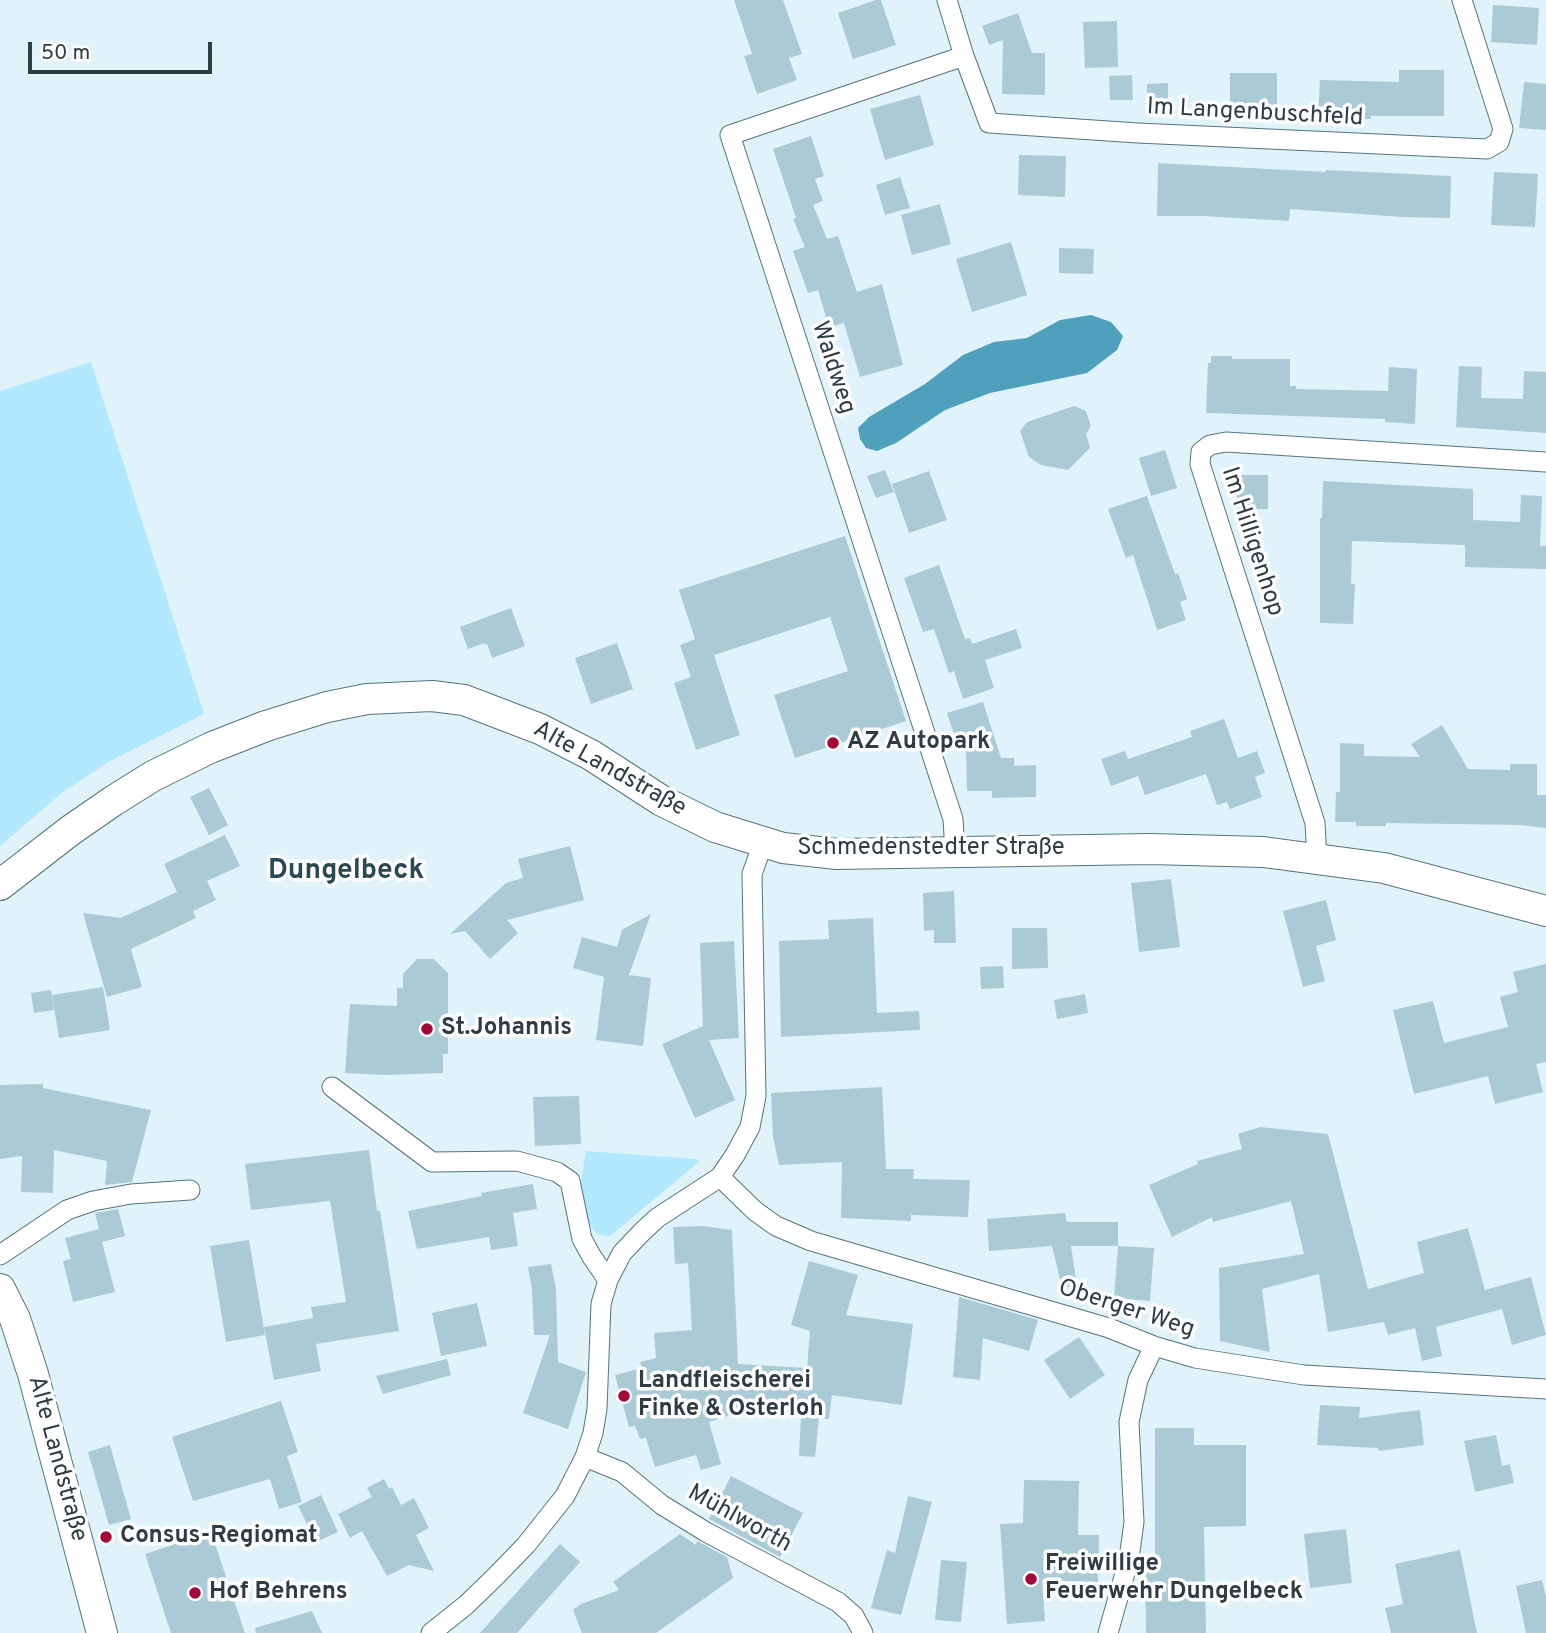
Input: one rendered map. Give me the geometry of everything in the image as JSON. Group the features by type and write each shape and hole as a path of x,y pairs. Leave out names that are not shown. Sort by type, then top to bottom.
{"main road":[{"name":"Alte Landstraße","path":"0,885 113,801 153,776 210,748 266,726 327,707 405,695 464,700 540,729 590,755 662,801 715,827 763,843"},
{"name":"Schmedenstedter Straße","path":"763,843 837,854 1215,849 1263,852 1384,868 1546,911"},
{"name":"Alte Landstraße","path":"0,1289 15,1319 33,1374 102,1633"}],"street":[{"name":"Im Langenbuschfeld","path":"947,0 989,123 1138,133 1486,149 1499,142 1503,129 1462,0"},
{"name":"Waldweg","path":"955,852 953,819 730,135 964,56"},
{"name":"Im Hilligenhop","path":"1317,859 1315,823 1200,464 1201,452 1210,445 1226,442 1546,461"},
{"name":"Schmedenstedter Straße","path":"431,1633 495,1577 546,1521 565,1496 585,1457 597,1409 601,1304 608,1280 622,1253 642,1232 720,1177 750,1127 756,1096 752,874 763,843"},
{"path":"332,1087 432,1162 517,1161 557,1172 570,1181 582,1239 608,1280"},
{"name":"Oberger Weg","path":"720,1177 755,1212 776,1226 811,1241 1109,1328 1154,1346 1195,1358 1278,1373 1546,1389"},
{"path":"0,1255 67,1210 93,1201 131,1194 190,1190"},
{"path":"1108,1633 1129,1559 1134,1522 1129,1422 1138,1380 1154,1346"},
{"name":"Mühlworth","path":"585,1457 622,1472 662,1505 706,1532 838,1602 854,1616 863,1633"}],"shaded area":[{"path":"1091,315 1111,322 1123,336 1117,350 1087,373 990,393 945,410 896,443 877,451 866,448 860,439 858,428 869,417 925,384 963,355 994,342 1027,338 1060,320"},
{"path":"91,362 204,714 110,761 63,792 0,846 0,391"},
{"path":"586,1151 697,1159 699,1162 610,1236 606,1236 597,1234 588,1223 580,1187"}],"building":[{"path":"734,0 783,0 802,54 789,58 797,80 757,94 744,56 752,54"},
{"path":"881,0 896,45 853,59 838,13"},
{"path":"1493,5 1539,8 1537,45 1491,42"},
{"path":"1018,13 1032,53 1045,53 1045,95 1002,94 1003,40 989,45 982,26"},
{"path":"1117,21 1118,67 1085,68 1083,22"},
{"path":"1399,70 1444,70 1444,116 1318,118 1320,80 1399,82"},
{"path":"1230,73 1277,73 1277,112 1230,112"},
{"path":"1132,75 1133,100 1110,100 1109,76"},
{"path":"1524,82 1546,84 1546,130 1519,128"},
{"path":"1168,83 1168,108 1147,108 1147,84"},
{"path":"920,95 934,145 885,160 870,109"},
{"path":"811,136 824,176 815,179 823,201 813,205 827,239 838,236 857,292 882,284 903,365 860,377 844,323 829,327 818,290 808,293 793,251 805,247 793,219 796,218 773,149"},
{"path":"1019,155 1066,156 1065,197 1018,195"},
{"path":"1158,163 1451,176 1450,218 1290,209 1289,221 1157,216"},
{"path":"1494,172 1538,174 1535,227 1491,225"},
{"path":"900,177 910,208 885,215 876,185"},
{"path":"940,204 951,244 912,255 901,215"},
{"path":"1011,242 1027,295 972,312 956,259"},
{"path":"1059,248 1094,249 1093,274 1059,273"},
{"path":"1211,356 1232,356 1232,359 1290,359 1290,386 1296,386 1296,389 1388,391 1389,367 1417,369 1415,424 1385,422 1385,419 1206,413 1208,363 1211,363"},
{"path":"1459,366 1482,367 1481,398 1523,399 1524,371 1546,372 1546,433 1456,427"},
{"path":"1074,406 1086,411 1091,426 1086,434 1090,448 1068,470 1041,465 1029,457 1020,431 1027,422"},
{"path":"1165,450 1177,488 1151,496 1139,458"},
{"path":"885,470 894,492 876,498 867,476"},
{"path":"929,471 947,520 909,533 892,484"},
{"path":"1237,475 1268,475 1268,509 1237,509"},
{"path":"1323,481 1473,489 1473,520 1520,522 1521,495 1542,496 1540,546 1546,546 1546,569 1465,567 1465,545 1352,541 1351,584 1355,584 1353,624 1320,623 1320,518"},
{"path":"1147,496 1175,574 1178,573 1187,599 1180,602 1186,620 1157,630 1133,555 1126,558 1108,509"},
{"path":"845,536 906,721 795,758 774,695 848,671 830,617 714,655 740,735 696,750 674,683 691,677 680,645 695,639 679,590"},
{"path":"939,565 965,639 970,638 972,644 1016,629 1022,648 985,660 994,688 963,699 954,671 949,673 934,629 923,632 904,578"},
{"path":"511,608 525,646 492,658 487,644 468,649 460,627"},
{"path":"617,643 633,689 591,704 575,658"},
{"path":"983,702 1001,758 1014,758 1014,766 1036,765 1036,797 992,798 992,791 967,791 966,747 959,749 947,713"},
{"path":"1224,719 1238,758 1257,751 1265,773 1255,777 1262,797 1230,809 1227,802 1217,805 1206,774 1145,795 1138,776 1111,786 1101,759 1125,751 1128,759 1192,737 1190,731"},
{"path":"1442,725 1468,769 1510,770 1510,764 1537,764 1537,795 1546,795 1546,828 1521,825 1386,823 1386,826 1356,826 1356,822 1335,822 1336,792 1340,792 1340,743 1364,744 1364,756 1420,757 1411,744"},
{"path":"209,788 228,825 209,835 190,797"},
{"path":"225,835 240,866 207,881 216,900 193,911 196,918 131,949 142,987 107,997 83,913 121,918 177,892 164,864"},
{"path":"570,846 584,900 507,920 518,933 490,959 465,931 450,934 506,883 523,878 518,859"},
{"path":"1171,879 1180,947 1139,952 1131,883"},
{"path":"954,891 956,943 934,943 934,930 924,931 923,893"},
{"path":"1326,900 1336,940 1316,946 1325,981 1303,987 1283,911"},
{"path":"651,914 629,975 651,978 643,1046 596,1040 604,977 573,968 582,937 617,947 622,930"},
{"path":"873,918 877,1013 919,1011 920,1030 781,1037 779,941 829,939 828,920"},
{"path":"1012,928 1047,928 1048,968 1012,969"},
{"path":"734,941 739,1038 709,1040 735,1100 695,1118 662,1044 703,1026 700,943"},
{"path":"417,959 434,959 448,973 448,1054 443,1054 443,1073 345,1073 350,1004 397,1006 397,988 403,988 403,974"},
{"path":"1546,964 1546,1062 1536,1064 1543,1092 1495,1104 1488,1076 1414,1094 1393,1010 1433,1001 1444,1043 1508,1027 1500,997 1518,992 1513,972"},
{"path":"1003,966 1004,988 981,989 980,967"},
{"path":"103,987 110,1030 59,1038 52,995"},
{"path":"51,990 54,1010 34,1013 31,993"},
{"path":"1085,994 1088,1013 1057,1019 1054,1000"},
{"path":"43,1084 43,1088 151,1110 132,1182 105,1185 107,1161 54,1150 53,1193 21,1192 22,1156 0,1159 0,1085"},
{"path":"882,1087 886,1169 914,1169 913,1179 970,1180 968,1217 911,1215 911,1221 841,1218 842,1162 779,1165 773,1137 771,1093"},
{"path":"579,1096 581,1144 535,1146 533,1097"},
{"path":"1260,1127 1328,1134 1368,1289 1424,1273 1417,1242 1468,1228 1485,1290 1531,1277 1546,1335 1512,1345 1502,1309 1436,1327 1442,1356 1422,1361 1415,1328 1388,1335 1384,1322 1328,1332 1319,1274 1262,1289 1270,1352 1220,1341 1219,1268 1304,1254 1291,1201 1213,1222 1212,1217 1172,1237 1149,1185 1198,1164 1197,1161 1242,1149 1238,1134"},
{"path":"369,1150 399,1331 316,1344 321,1371 274,1380 264,1327 313,1318 311,1307 346,1302 330,1201 251,1210 245,1164"},
{"path":"533,1184 537,1209 513,1213 518,1246 491,1250 489,1237 417,1249 408,1211 482,1196 481,1193"},
{"path":"118,1209 125,1236 102,1242 115,1292 73,1302 63,1261 71,1259 65,1238 99,1229 95,1213"},
{"path":"1065,1213 1067,1222 1118,1222 1118,1246 1071,1246 1077,1285 1062,1288 1052,1246 989,1251 987,1219"},
{"path":"704,1226 732,1230 738,1364 807,1368 810,1331 791,1325 809,1261 858,1275 846,1315 913,1324 902,1405 832,1395 829,1419 819,1418 815,1457 799,1456 801,1416 743,1411 709,1422 721,1464 701,1470 696,1455 655,1467 646,1438 640,1439 635,1426 629,1427 615,1375 642,1368 640,1362 656,1358 654,1333 692,1330 688,1263 675,1264 673,1227"},
{"path":"249,1240 265,1335 226,1342 210,1246"},
{"path":"1118,1246 1154,1248 1150,1301 1114,1298"},
{"path":"551,1264 556,1289 558,1362 586,1372 568,1429 523,1413 550,1335 534,1335 528,1267"},
{"path":"959,1297 1038,1320 1029,1351 983,1338 980,1380 953,1377"},
{"path":"477,1303 487,1346 441,1356 432,1313"},
{"path":"1079,1337 1105,1375 1070,1399 1044,1360"},
{"path":"447,1359 451,1375 383,1394 376,1376"},
{"path":"281,1401 298,1452 287,1456 302,1502 279,1509 270,1479 193,1501 172,1437"},
{"path":"1320,1405 1360,1407 1359,1418 1420,1410 1424,1445 1379,1451 1378,1448 1317,1445"},
{"path":"1155,1428 1194,1428 1194,1445 1246,1445 1246,1526 1204,1527 1206,1633 1146,1633 1145,1561 1155,1561"},
{"path":"1496,1435 1502,1466 1510,1464 1514,1483 1475,1492 1464,1441"},
{"path":"110,1445 131,1519 109,1525 88,1452"},
{"path":"731,1476 803,1513 780,1557 709,1519"},
{"path":"384,1479 389,1489 392,1487 401,1505 414,1498 429,1528 416,1535 434,1571 409,1565 387,1576 362,1531 350,1538 338,1514 372,1497 367,1488"},
{"path":"1024,1480 1079,1481 1078,1535 1099,1535 1098,1582 1042,1580 1045,1621 1007,1624 1000,1524 1023,1523"},
{"path":"321,1495 338,1532 316,1542 298,1506"},
{"path":"908,1496 932,1502 901,1615 871,1608 887,1550 895,1553"},
{"path":"1346,1529 1352,1583 1310,1588 1304,1534"},
{"name":"Hof Behrens","path":"211,1532 245,1633 171,1633 145,1554"},
{"path":"680,1534 696,1545 697,1541 727,1557 733,1578 656,1633 582,1633 573,1610 581,1604 619,1590 613,1582"},
{"path":"560,1544 580,1562 517,1633 480,1633"},
{"path":"1460,1550 1477,1633 1391,1633 1385,1608 1403,1604 1395,1564"},
{"path":"941,1560 967,1562 961,1622 935,1620"},
{"path":"1542,1580 1546,1597 1546,1633 1526,1633 1516,1586"},
{"name":"Hof Behrens","path":"312,1611 322,1633 256,1633 255,1628"}],"place":[{"name":"AZ Autopark","path":"833,743"},
{"name":"St.Johannis","path":"427,1029"},
{"name":"Landfleischerei Finke & Osterloh","path":"624,1396"},
{"name":"Consus-Regiomat","path":"106,1537"},
{"name":"Freiwillige Feuerwehr Dungelbeck","path":"1031,1579"},
{"name":"Hof Behrens","path":"195,1593"}],"district":[{"name":"Dungelbeck","path":"346,872"}]}
